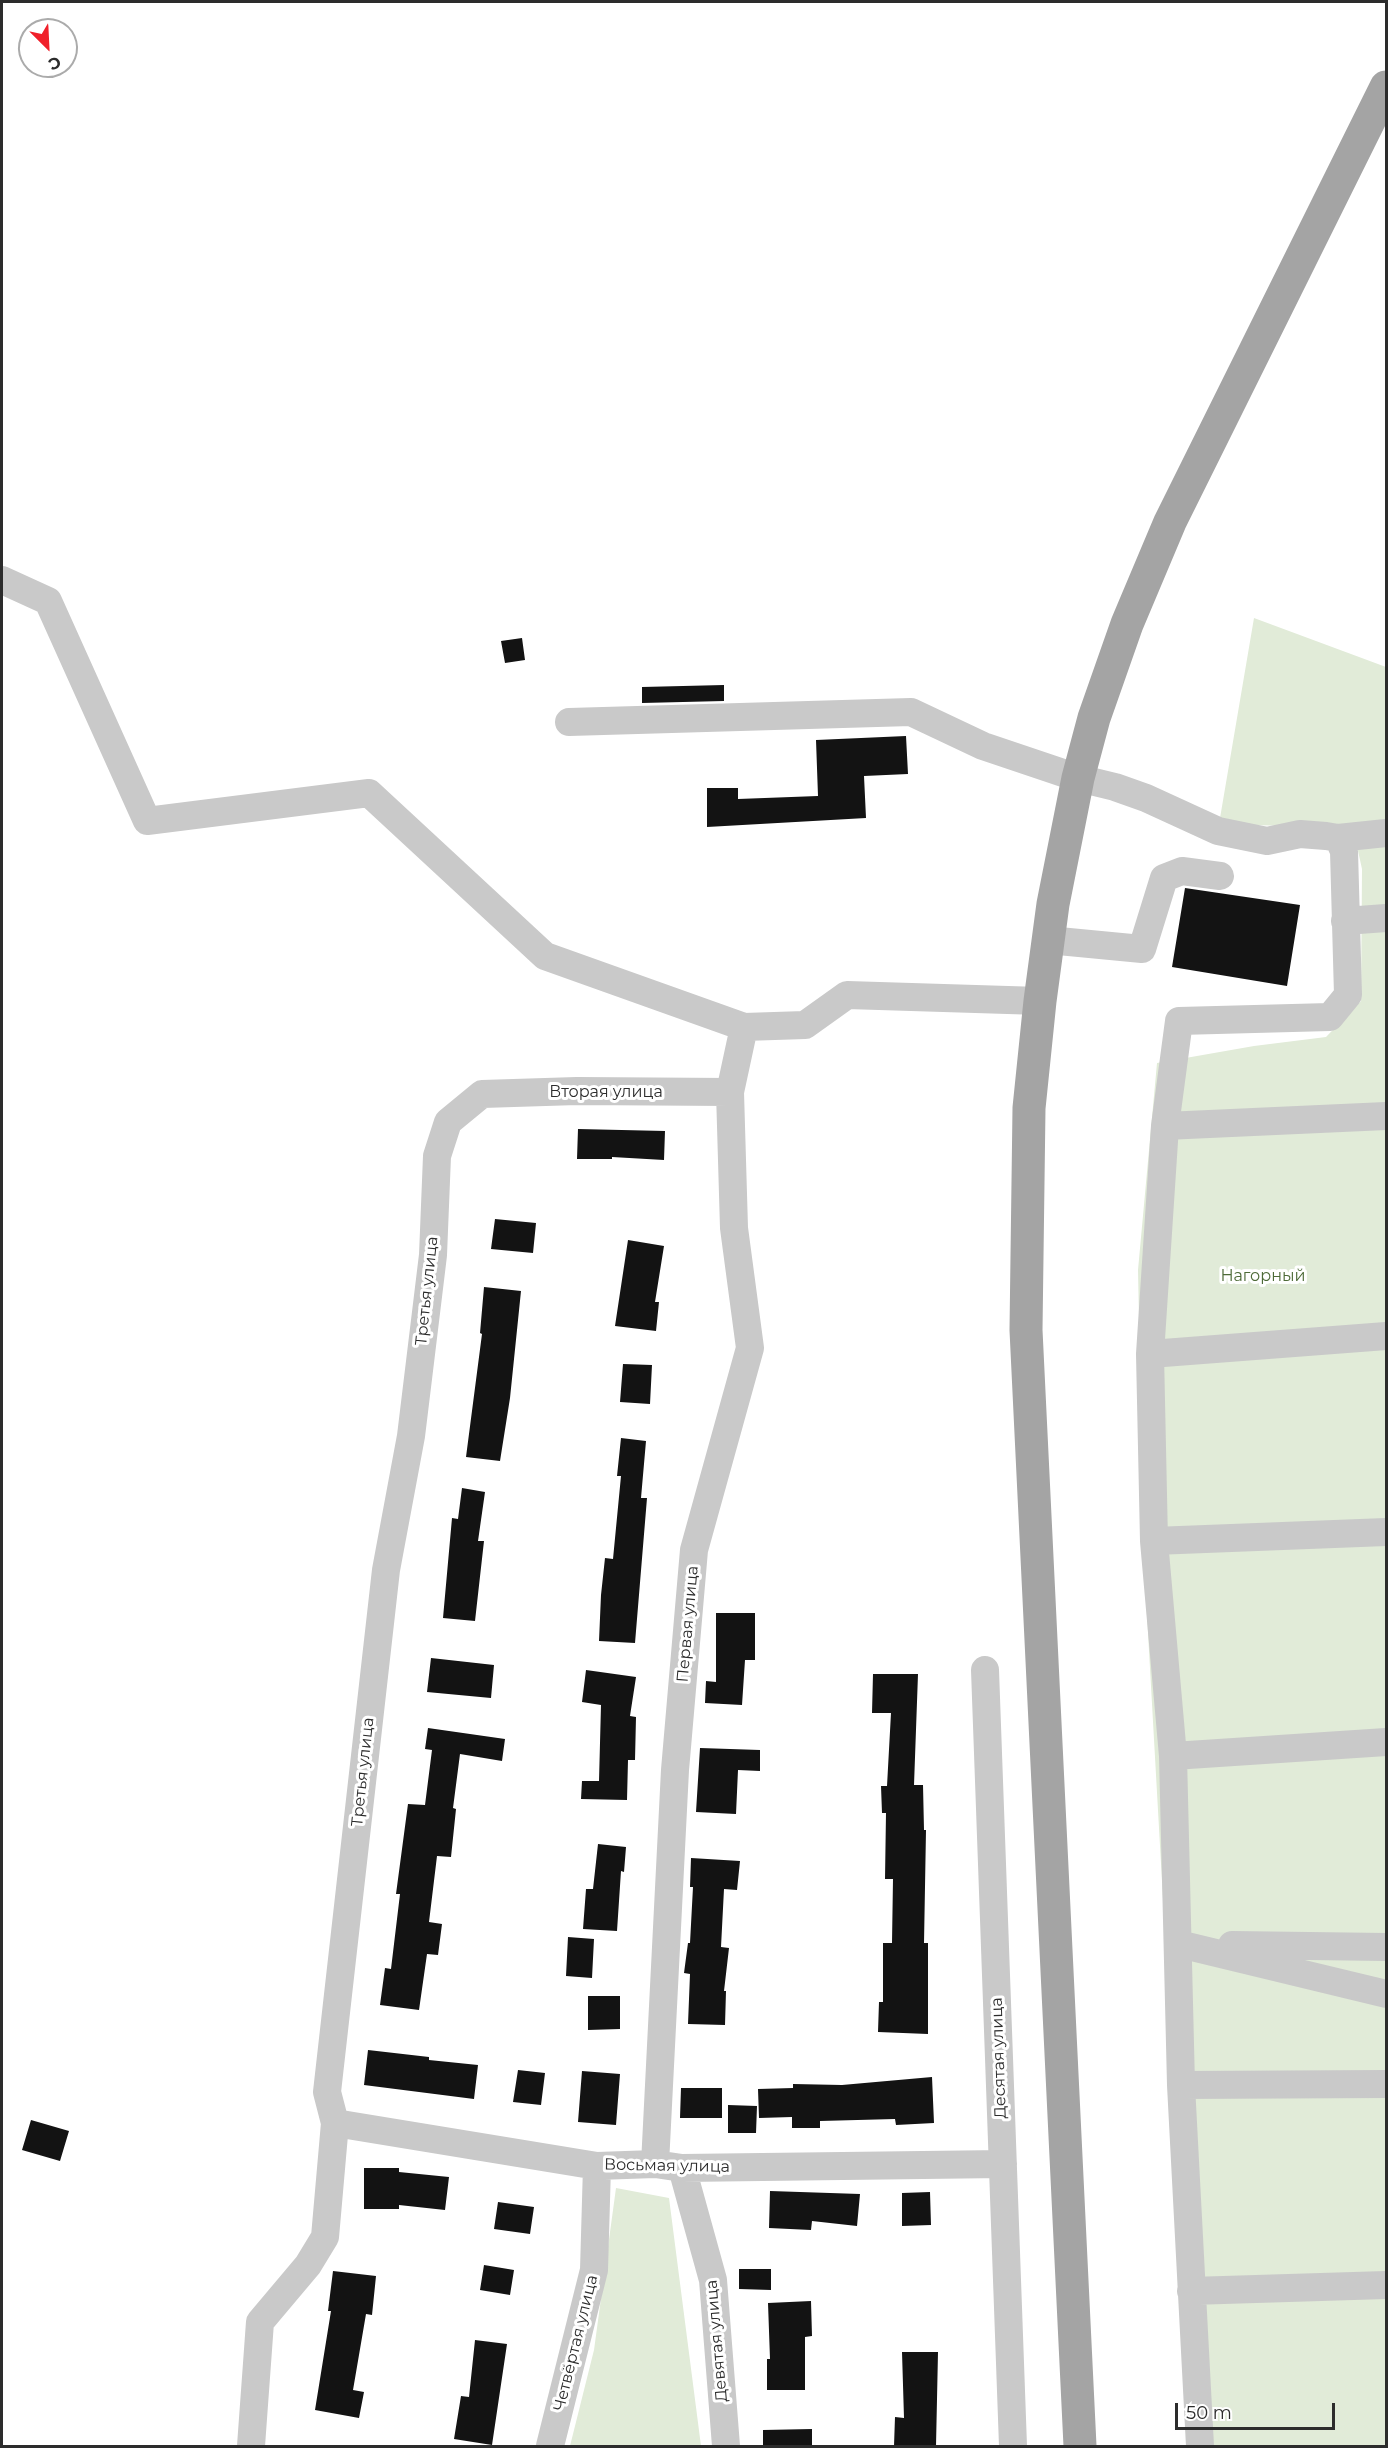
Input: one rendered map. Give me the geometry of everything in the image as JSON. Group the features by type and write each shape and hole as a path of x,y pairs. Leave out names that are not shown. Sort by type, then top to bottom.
{"main road":[{"path":"1080,2446 1026,1330 1029,1108 1040,1001 1048,940 1078,778 1094,718 1127,624 1170,522 1386,87"}],"street":[{"path":"2,580 48,601 147,821 369,793 544,956 744,1027 805,1025 847,995 1040,1001"},
{"path":"569,722 911,712 983,746 1078,778 1115,786 1218,831 1267,841 1300,834 1338,838 1386,833"},
{"path":"1200,2446 1181,2085 1173,1756 1154,1541 1150,1354 1165,1126 1179,1021 1330,1017 1348,995 1346,874 1344,851 1338,838"},
{"path":"1048,940 1142,949 1164,878 1182,871 1220,876"},
{"path":"1345,921 1386,918"},
{"name":"Первая улица","path":"669,2166 675,1770 694,1550 750,1348 734,1228 730,1092 744,1027"},
{"name":"Вторая улица","path":"482,1094 577,1091 730,1092"},
{"name":"Третья улица","path":"251,2446 260,2322 308,2265 325,2237 335,2123 327,2092 386,1570 411,1436 433,1255 437,1156 448,1122 482,1094"},
{"path":"1165,1126 1386,1116"},
{"path":"1150,1354 1386,1336"},
{"path":"1154,1541 1386,1532"},
{"name":"Десятая улица","path":"985,1670 1012,2446"},
{"path":"1173,1756 1386,1742"},
{"path":"1179,1944 1386,1947"},
{"path":"1179,1944 1386,1994"},
{"path":"1181,2085 1386,2084"},
{"name":"Восьмая улица","path":"335,2123 597,2166 1003,2164"},
{"name":"Четвёртая улица","path":"550,2446 594,2270 597,2166"},
{"name":"Девятая улица","path":"669,2166 713,2280 726,2446"},
{"path":"1191,2291 1386,2285"}],"green space":[{"name":"Нагорный","path":"1254,618 1386,667 1386,2446 1188,2446 1167,1970 1144,1562 1138,1270 1157,1063 1254,1046 1326,1037 1361,1001 1362,869 1353,828 1219,824"},
{"path":"616,2188 669,2198 701,2446 570,2446 594,2350"}],"building":[{"path":"522,638 525,660 505,663 501,641"},
{"path":"724,685 724,701 642,703 642,687"},
{"path":"906,736 908,774 864,776 866,818 707,827 707,788 738,788 738,799 818,796 816,740"},
{"path":"1185,888 1300,905 1287,986 1172,967"},
{"path":"578,1129 665,1131 664,1160 612,1157 612,1159 577,1159"},
{"path":"495,1219 536,1223 533,1253 491,1249"},
{"path":"628,1240 664,1246 655,1302 659,1302 656,1331 615,1326"},
{"path":"484,1287 521,1291 510,1398 500,1461 466,1457 482,1334 480,1333"},
{"path":"623,1364 652,1365 650,1404 620,1402"},
{"path":"621,1438 646,1441 641,1498 647,1498 635,1643 599,1641 605,1558 613,1559 621,1476 617,1476"},
{"path":"462,1488 485,1492 478,1541 484,1541 475,1621 443,1618 452,1518 458,1519"},
{"path":"716,1613 755,1613 755,1660 745,1660 742,1705 705,1703 706,1681 716,1682"},
{"path":"431,1658 494,1665 491,1698 427,1692"},
{"path":"586,1670 636,1677 630,1716 636,1717 635,1760 628,1760 627,1800 581,1799 582,1781 599,1781 601,1705 582,1702"},
{"path":"873,1674 918,1674 914,1785 923,1785 924,1830 926,1830 924,1943 928,1943 928,2034 878,2032 879,2002 883,2002 883,1943 892,1943 893,1879 885,1879 886,1813 882,1813 881,1786 887,1786 891,1713 872,1713"},
{"path":"428,1728 505,1739 502,1761 460,1754 453,1808 456,1809 451,1857 437,1856 429,1922 442,1924 438,1955 427,1954 419,2010 380,2005 385,1968 391,1969 400,1894 396,1894 408,1804 425,1805 432,1750 425,1749"},
{"path":"700,1748 760,1750 760,1771 738,1770 736,1814 696,1812"},
{"path":"598,1844 626,1847 624,1872 621,1871 617,1931 583,1929 586,1889 593,1889"},
{"path":"691,1858 740,1861 737,1890 724,1889 721,1947 729,1948 724,1991 726,1991 725,2025 688,2024 690,1974 684,1973 688,1943 690,1943 693,1887 690,1887"},
{"path":"568,1937 594,1939 592,1978 566,1976"},
{"path":"588,1996 620,1996 620,2029 588,2030"},
{"path":"368,2050 478,2065 474,2099 364,2085"},
{"path":"518,2070 545,2073 541,2105 513,2102"},
{"path":"582,2071 620,2074 616,2125 578,2122"},
{"path":"932,2077 934,2123 896,2125 895,2119 820,2121 820,2128 792,2128 792,2117 759,2118 758,2089 793,2088 793,2084 842,2085"},
{"path":"681,2088 722,2088 722,2118 680,2118"},
{"path":"728,2105 757,2106 756,2133 728,2133"},
{"path":"31,2120 69,2131 60,2161 22,2150"},
{"path":"364,2168 399,2168 399,2172 449,2177 445,2210 399,2205 399,2209 364,2209"},
{"path":"770,2191 860,2194 857,2226 812,2221 811,2230 769,2228"},
{"path":"930,2192 931,2225 902,2226 902,2193"},
{"path":"498,2202 534,2207 530,2234 494,2229"},
{"path":"484,2265 514,2270 510,2295 480,2290"},
{"path":"739,2269 771,2269 771,2290 739,2289"},
{"path":"333,2271 376,2276 372,2315 366,2314 353,2390 364,2392 359,2418 315,2410 331,2311 328,2311"},
{"path":"811,2301 812,2336 805,2337 805,2390 767,2390 767,2359 770,2359 768,2303"},
{"path":"475,2340 507,2344 492,2445 454,2439 461,2396 469,2397"},
{"path":"902,2352 938,2352 936,2446 894,2446 895,2417 904,2418"},
{"path":"812,2429 812,2446 763,2446 763,2430"}]}
